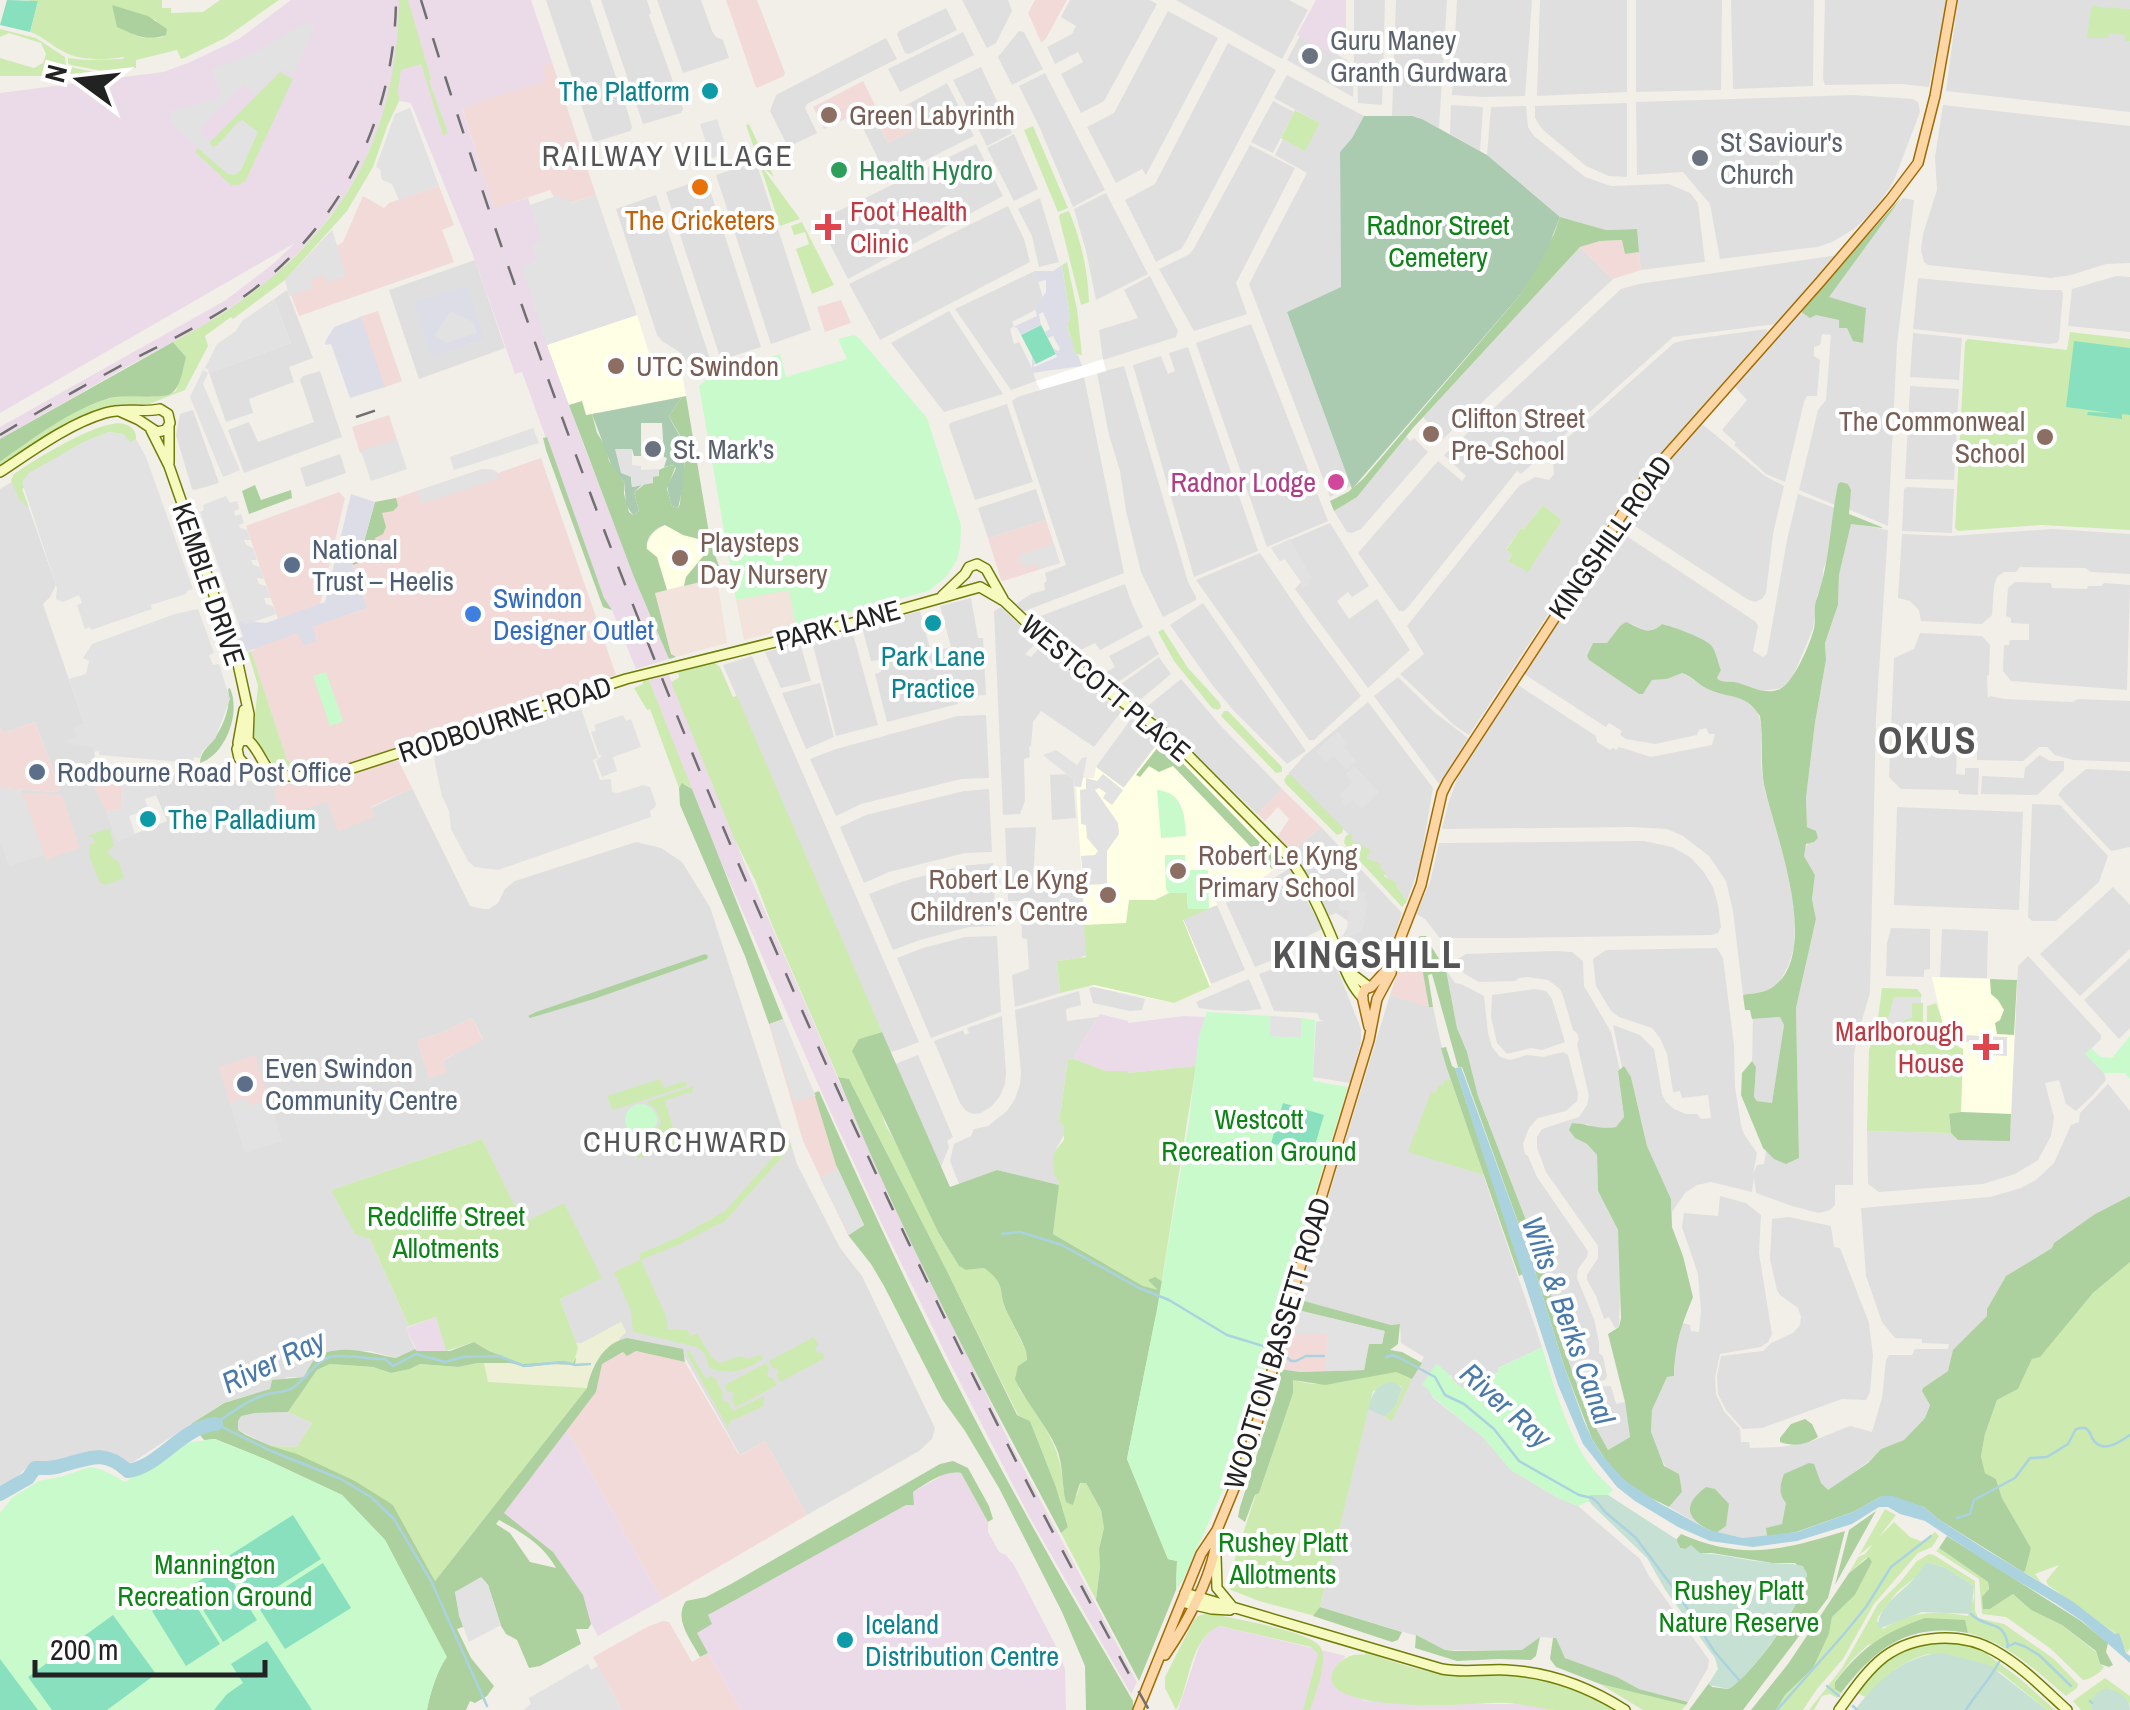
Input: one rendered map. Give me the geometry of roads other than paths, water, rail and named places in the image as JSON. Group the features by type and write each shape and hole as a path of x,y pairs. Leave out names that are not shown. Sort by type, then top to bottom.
{"main road":[{"name":"KINGSHILL ROAD","path":"1377,998 1391,972 1423,878 1446,784 1655,468 1872,222 1918,163 1952,0"},
{"path":"0,472 101,414 131,408 160,409 169,416 169,425 160,432 119,411"},
{"path":"150,428 147,418 152,411"},
{"name":"KEMBLE DRIVE","path":"169,425 169,466"},
{"name":"KEMBLE DRIVE","path":"150,428 169,466 238,664 248,714 243,742"},
{"path":"975,564 984,566 987,581 977,587 967,582 965,574 975,564"},
{"name":"PARK LANE","path":"940,598 965,574"},
{"name":"WESTCOTT PLACE","path":"988,574 1004,601"},
{"name":"PARK LANE","path":"736,651 977,587"},
{"name":"WESTCOTT PLACE","path":"977,587 1004,601 1067,661 1171,738 1282,849 1298,871 1351,984 1363,999"},
{"name":"RODBOURNE ROAD","path":"244,763 259,774 322,778 626,680 736,651"},
{"path":"257,754 254,761 244,763 237,751 243,742 254,745 273,774"},
{"name":"KINGSHILL ROAD","path":"1370,987 1392,964"},
{"name":"WESTCOTT PLACE","path":"1346,968 1370,987"},
{"path":"1370,987 1377,990 1372,1003 1363,999 1363,991 1370,987"},
{"name":"WOOTTON BASSETT ROAD","path":"1138,1710 1201,1554 1217,1530 1246,1457 1370,1040 1377,998"},
{"name":"WOOTTON BASSETT ROAD","path":"1363,999 1370,1040"},
{"name":"WOOTTON BASSETT ROAD","path":"1158,1666 1196,1600 1216,1550 1217,1530"},
{"path":"1216,1550 1216,1585 1237,1610"},
{"path":"1184,1597 1212,1609 1237,1610 1442,1669 1513,1670 1554,1678 1590,1690 1625,1710"},
{"path":"1840,1710 1866,1674 1887,1655 1910,1644 1939,1638 1971,1642 1997,1652 2067,1710"}],"water":[{"path":"1461,1067 1532,1261 1584,1421 1602,1455 1624,1480 1709,1530 1743,1538 1797,1532 1853,1512 1882,1496 1924,1507 2072,1601 2115,1634 2119,1633 2130,1663 2055,1603 1925,1521 1888,1507 1879,1507 1852,1524 1797,1541 1753,1547 1710,1541 1678,1527 1617,1487 1583,1444 1558,1385 1455,1068"}],"waterway":[{"name":"River Ray","path":"1002,1234 1020,1232 1062,1245 1227,1335 1273,1349"},
{"name":"River Ray","path":"1281,1352 1291,1361 1324,1356"},
{"name":"River Ray","path":"487,1706 431,1581 394,1519 371,1497 341,1479 216,1424 258,1397 291,1389 320,1362 335,1356 385,1359 393,1366 416,1354 445,1362 499,1356 524,1366 590,1364"},
{"name":"River Ray","path":"1386,1357 1400,1358 1435,1377 1445,1395 1464,1404 1494,1429 1519,1461 1598,1503 1636,1538 1714,1651 1739,1680"},
{"name":"River Ray","path":"0,1494 28,1478 35,1468 53,1468 95,1457 111,1460 128,1471 140,1468 192,1432 216,1424"},
{"name":"River Ray","path":"1957,1518 1970,1514 1974,1500 2015,1478 2030,1458 2047,1457 2068,1444 2076,1429 2087,1429 2094,1441 2104,1446 2130,1435"},
{"name":"River Ray","path":"1777,1710 1866,1607 1891,1567 1931,1536"},
{"path":"1971,1614 2003,1631 2008,1646"},
{"path":"2007,1647 2015,1643 2026,1647 2071,1686"},
{"path":"1966,1710 1999,1662"},
{"path":"1827,1686 1839,1696"},
{"path":"1853,1706 1857,1710"}],"railway":[{"path":"0,435 232,305 280,267 309,236 335,202 373,127 386,86 396,0"},
{"path":"421,0 497,234 580,465 668,694 763,921 946,1320 1045,1517 1149,1710"},
{"path":"356,417 380,409"}],"place":[{"name":"Guru Maney Granth Gurdwara","path":"1310,56"},
{"name":"The Platform","path":"710,91"},
{"name":"Green Labyrinth","path":"829,115"},
{"name":"St Saviour's Church","path":"1700,158"},
{"name":"Health Hydro","path":"839,170"},
{"name":"The Cricketers","path":"700,187"},
{"name":"Foot Health Clinic","path":"828,227"},
{"name":"UTC Swindon","path":"616,366"},
{"name":"Clifton Street Pre-School","path":"1431,434"},
{"name":"The Commonweal School","path":"2045,437"},
{"name":"St. Mark's","path":"653,449"},
{"name":"Radnor Lodge","path":"1336,482"},
{"name":"Playsteps Day Nursery","path":"680,558"},
{"name":"National Trust – Heelis","path":"292,565"},
{"name":"Swindon Designer Outlet","path":"473,614"},
{"name":"Park Lane Practice","path":"933,623"},
{"name":"Rodbourne Road Post Office","path":"37,772"},
{"name":"The Palladium","path":"148,819"},
{"name":"Robert Le Kyng Primary School","path":"1178,871"},
{"name":"Robert Le Kyng Children's Centre","path":"1108,895"},
{"name":"Marlborough House","path":"1986,1047"},
{"name":"Even Swindon Community Centre","path":"245,1084"},
{"name":"Iceland Distribution Centre","path":"845,1640"}],"district":[{"name":"RAILWAY VILLAGE","path":"668,155"},
{"name":"OKUS","path":"1928,740"},
{"name":"KINGSHILL","path":"1368,954"},
{"name":"CHURCHWARD","path":"686,1141"}],"park label":[{"name":"Radnor Street Cemetery","path":"1438,241"},
{"name":"Westcott Recreation Ground","path":"1259,1135"},
{"name":"Redcliffe Street Allotments","path":"446,1232"},
{"name":"Rushey Platt Allotments","path":"1283,1558"},
{"name":"Mannington Recreation Ground","path":"215,1580"},
{"name":"Rushey Platt Nature Reserve","path":"1739,1606"}],"water label":[{"name":"Wilts & Berks Canal","path":"1569,1320"}]}
